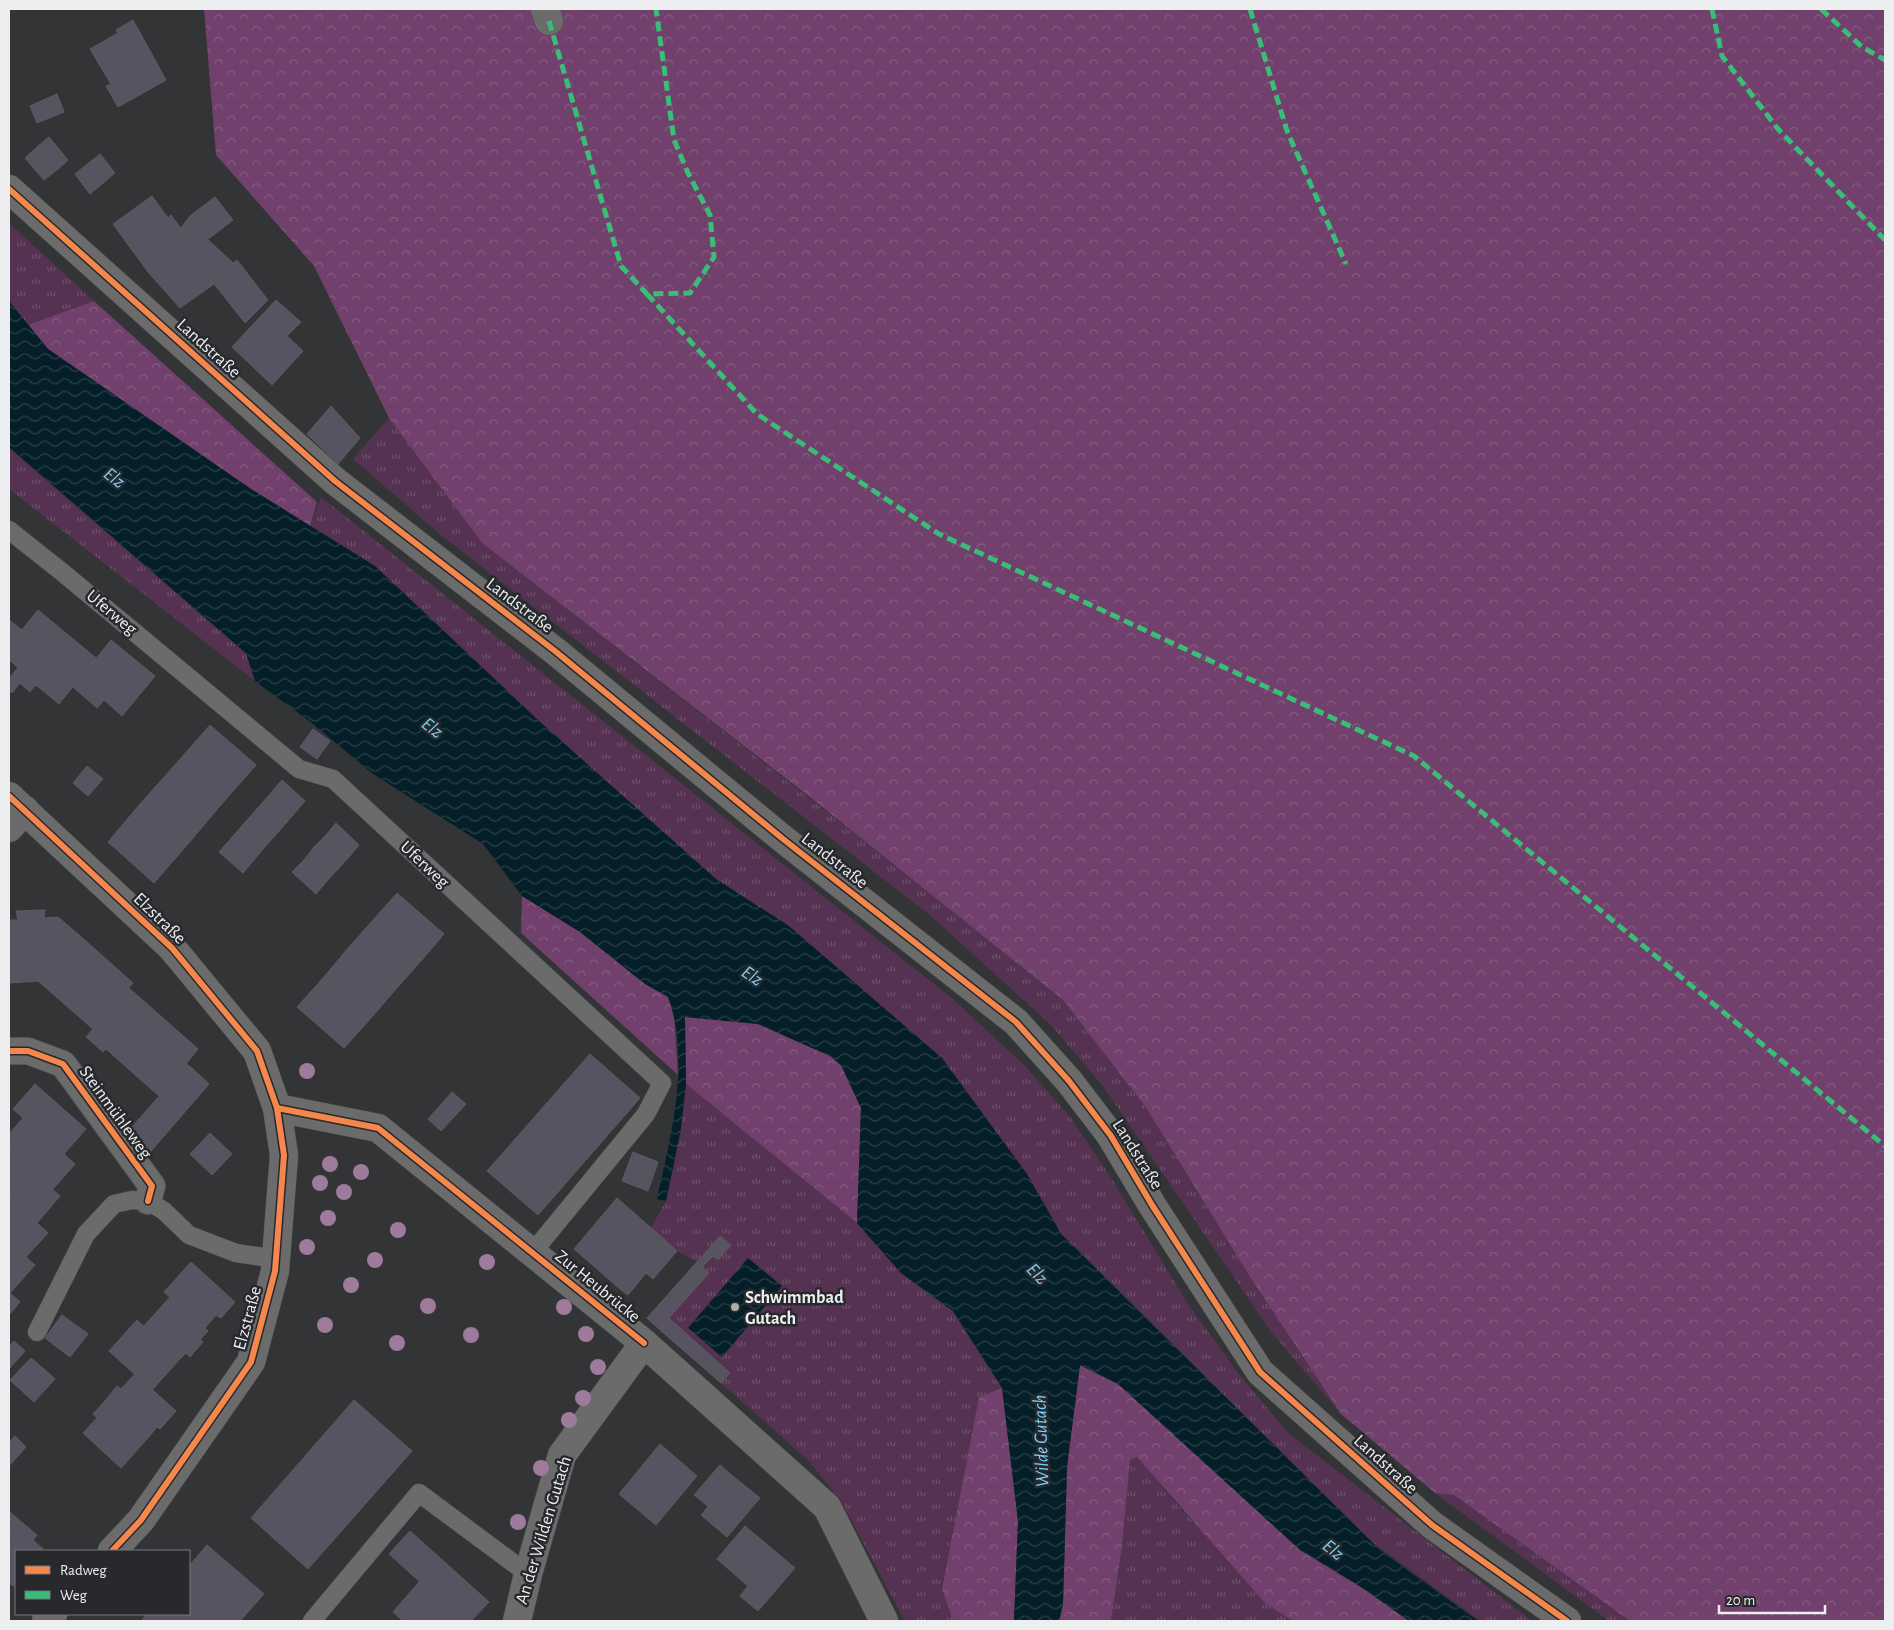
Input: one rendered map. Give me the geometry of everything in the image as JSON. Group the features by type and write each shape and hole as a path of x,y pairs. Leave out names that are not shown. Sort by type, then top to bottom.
{"street":[{"name":"Landstraße","path":"9,189 335,481 554,651 783,839 1016,1022 1069,1081 1111,1136 1152,1204 1260,1372 1432,1525 1566,1621"},
{"name":"Elzstraße","path":"14,812 172,948 258,1051 277,1108 284,1155 275,1271 251,1362 141,1520 113,1550"},
{"name":"Steinmühleweg","path":"9,1051 28,1051 63,1064 152,1186 148,1201"},
{"path":"277,1108 378,1128 532,1253"},
{"name":"Zur Heubrücke","path":"532,1253 644,1343 826,1507 884,1621"},
{"name":"An der Wilden Gutach","path":"517,1621 528,1574 562,1456 644,1343"}],"lane":[{"name":"Uferweg","path":"9,530 85,590 299,768 333,778 662,1083 646,1114 532,1253"},
{"path":"37,1332 86,1234 114,1204 132,1200 148,1201 164,1210 189,1235 236,1253 276,1259"},
{"path":"312,1621 419,1493 528,1574"}],"green space":[{"path":"204,9 1885,9 1885,1621 1630,1621 1454,1495 1435,1493 1341,1414 1250,1277 1147,1109 1063,1000 811,798 482,543 389,418 314,266 216,155"},
{"path":"9,223 94,301 28,325 9,301"},
{"path":"94,301 317,502 310,526 251,489 48,349 28,325"},
{"path":"389,418 482,543 895,865 1063,1000 1147,1109 1250,1277 1341,1414 1272,1333 1102,1085 1050,1024 931,916 441,535 353,459"},
{"path":"9,448 246,654 255,681 9,489"},
{"path":"321,497 954,1000 1025,1066 1071,1118 1110,1176 1188,1304 1238,1373 1288,1433 1532,1621 1481,1621 1372,1542 1061,1233 1027,1174 789,926 716,879 538,720 375,566 310,526"},
{"path":"522,896 580,932 645,984 668,996 674,1013 678,1075 521,933"},
{"path":"685,1017 758,1024 830,1056 841,1065 861,1108 857,1223 686,1084"},
{"path":"686,1084 857,1223 901,1273 952,1310 1002,1388 979,1397 942,1589 953,1621 905,1621 841,1501 809,1461 647,1318 697,1262 677,1251 651,1228 666,1201 674,1167"},
{"path":"1080,1365 1118,1384 1364,1589 1409,1621 1292,1620 1265,1603 1137,1457 1130,1460 1122,1546 1111,1621 1059,1621 1063,1604 1067,1467"},
{"path":"1002,1388 1018,1521 1014,1621 953,1621 942,1589 979,1397"},
{"path":"1137,1456 1181,1509 1292,1620 1301,1621 1111,1621 1122,1546 1130,1460"},
{"path":"1435,1493 1454,1495 1630,1621 1609,1621"}],"water":[{"path":"9,301 48,349 251,489 375,566 538,720 716,879 789,926 942,1058 1027,1174 1061,1234 1381,1551 1478,1621 1409,1621 1364,1589 1300,1550 1118,1384 1080,1365 1067,1467 1063,1604 1059,1621 1014,1621 1018,1521 1002,1388 953,1311 901,1273 857,1223 861,1108 841,1065 830,1056 758,1024 685,1017 686,1084 681,1129 666,1201 657,1199 673,1124 678,1072 678,1046 675,1021 668,997 645,984 580,932 522,896 483,844 373,774 313,724 255,681 246,653 9,447"},
{"name":"Schwimmbad Gutach","path":"748,1258 782,1286 722,1357 688,1328"}],"building":[{"path":"133,20 166,80 118,107 106,86 111,84 90,49 118,33 116,30"},
{"path":"57,94 64,112 37,123 30,106"},
{"path":"49,137 68,160 57,170 37,147"},
{"path":"37,147 57,170 44,180 25,158"},
{"path":"100,154 115,173 90,194 75,174"},
{"path":"152,196 168,218 171,215 190,241 148,272 113,224"},
{"path":"215,197 233,220 207,240 190,216"},
{"path":"190,216 205,237 197,250 181,228"},
{"path":"205,237 233,263 211,280 214,284 180,308 148,272 190,241 197,250"},
{"path":"237,260 268,300 245,323 211,280"},
{"path":"276,300 301,322 287,336 303,351 272,385 232,347"},
{"path":"331,406 360,438 338,464 307,434"},
{"path":"38,610 96,658 59,704 36,685 30,692 20,683 12,693 9,690 9,679 18,667 9,660 9,646"},
{"path":"9,620 22,630 9,646"},
{"path":"111,640 155,676 122,716 104,700 97,708 73,687"},
{"path":"210,725 256,765 220,806 174,766"},
{"path":"313,729 330,741 317,759 300,747"},
{"path":"87,766 103,779 88,796 73,783"},
{"path":"174,766 220,806 187,845 140,804"},
{"path":"282,780 305,801 287,822 263,802"},
{"path":"263,802 287,822 264,848 241,827"},
{"path":"140,804 187,845 154,883 108,842"},
{"path":"336,823 359,845 349,857 325,836"},
{"path":"241,827 264,848 243,873 219,852"},
{"path":"325,836 349,857 338,869 314,847"},
{"path":"314,847 338,869 326,882 303,861"},
{"path":"303,861 326,882 316,894 292,872"},
{"path":"397,893 444,934 421,961 374,919"},
{"path":"45,910 44,918 58,917 79,935 38,981 9,983 9,920 18,920 16,911"},
{"path":"374,919 421,961 396,989 349,947"},
{"path":"79,935 133,983 93,1029 38,981"},
{"path":"349,947 396,989 371,1018 324,977"},
{"path":"324,977 371,1018 344,1048 297,1007"},
{"path":"129,988 198,1049 186,1064 193,1069 183,1081 177,1076 159,1096 106,1049 103,1052 86,1037"},
{"path":"590,1054 640,1098 538,1215 487,1171"},
{"path":"193,1069 209,1084 146,1157 123,1137 177,1076 183,1081"},
{"path":"35,1084 86,1129 64,1154 13,1109"},
{"path":"452,1092 466,1104 441,1131 428,1119"},
{"path":"23,1118 75,1164 53,1189 9,1150 9,1134"},
{"path":"210,1133 232,1154 212,1175 190,1154"},
{"path":"9,1150 60,1196 37,1223 9,1198"},
{"path":"633,1152 658,1162 648,1191 622,1181"},
{"path":"9,1198 48,1233 26,1257 9,1242"},
{"path":"617,1198 665,1240 621,1290 574,1249"},
{"path":"720,1236 731,1245 718,1260 713,1256 702,1267 697,1262"},
{"path":"665,1240 677,1251 653,1279 646,1273 628,1295 621,1290"},
{"path":"9,1242 35,1265 10,1293 9,1292"},
{"path":"191,1262 235,1302 221,1318 216,1315 205,1328 164,1292"},
{"path":"697,1262 709,1273 659,1329 647,1318"},
{"path":"9,1292 20,1302 9,1315"},
{"path":"170,1297 208,1331 200,1340 203,1342 190,1357 186,1353 180,1359 144,1326"},
{"path":"62,1315 88,1334 70,1357 45,1338"},
{"path":"669,1318 730,1373 721,1383 659,1329"},
{"path":"137,1320 180,1359 152,1390 109,1351"},
{"path":"14,1341 25,1351 9,1369 9,1346"},
{"path":"31,1358 44,1369 23,1392 10,1380"},
{"path":"44,1369 55,1379 34,1402 23,1392"},
{"path":"135,1374 176,1411 160,1429 157,1427 147,1439 105,1401 117,1386 121,1389"},
{"path":"354,1400 412,1451 308,1569 251,1518"},
{"path":"105,1401 147,1439 121,1468 83,1433 97,1418 93,1414"},
{"path":"15,1436 26,1447 9,1466 9,1442"},
{"path":"660,1444 697,1476 656,1525 619,1494"},
{"path":"720,1465 734,1477 709,1507 694,1495"},
{"path":"734,1477 760,1498 727,1537 701,1515"},
{"path":"9,1511 19,1520 9,1533"},
{"path":"19,1520 37,1535 33,1540 43,1549 15,1550 15,1583 13,1586 9,1583 9,1533"},
{"path":"745,1526 795,1568 758,1611 740,1596 748,1586 717,1559"},
{"path":"410,1531 489,1602 471,1621 463,1621 389,1554"},
{"path":"207,1545 264,1594 240,1621 141,1621 146,1615 190,1615 190,1565"},
{"path":"419,1582 463,1621 403,1621 393,1612"}],"marked path":[{"path":"549,21 621,266 647,294 690,293 714,257 710,215 688,173 674,140 656,9"},
{"path":"1250,9 1287,131 1346,264"},
{"path":"1712,9 1722,56 1778,129 1885,240"},
{"path":"1821,9 1862,47 1885,60"},
{"path":"647,294 757,414 939,534 1414,756 1885,1146"}],"cycle path":[{"path":"9,189 335,481 555,651 783,839 1016,1022 1069,1081 1111,1136 1152,1205 1260,1372 1432,1525 1567,1621"},
{"path":"9,796 172,948 257,1051 277,1108 284,1155 275,1271 251,1362 141,1520 113,1550"},
{"path":"9,1051 28,1051 63,1064 152,1186 148,1201"},
{"path":"277,1108 378,1128 644,1343"}],"place":[{"name":"Schwimmbad Gutach","path":"735,1307"}],"water label":[{"name":"Elz","path":"115,477"},
{"name":"Elz","path":"433,727"},
{"name":"Elz","path":"753,975"},
{"name":"Elz","path":"1038,1273"},
{"name":"Wilde Gutach","path":"1040,1441"},
{"name":"Elz","path":"1334,1549"}]}
